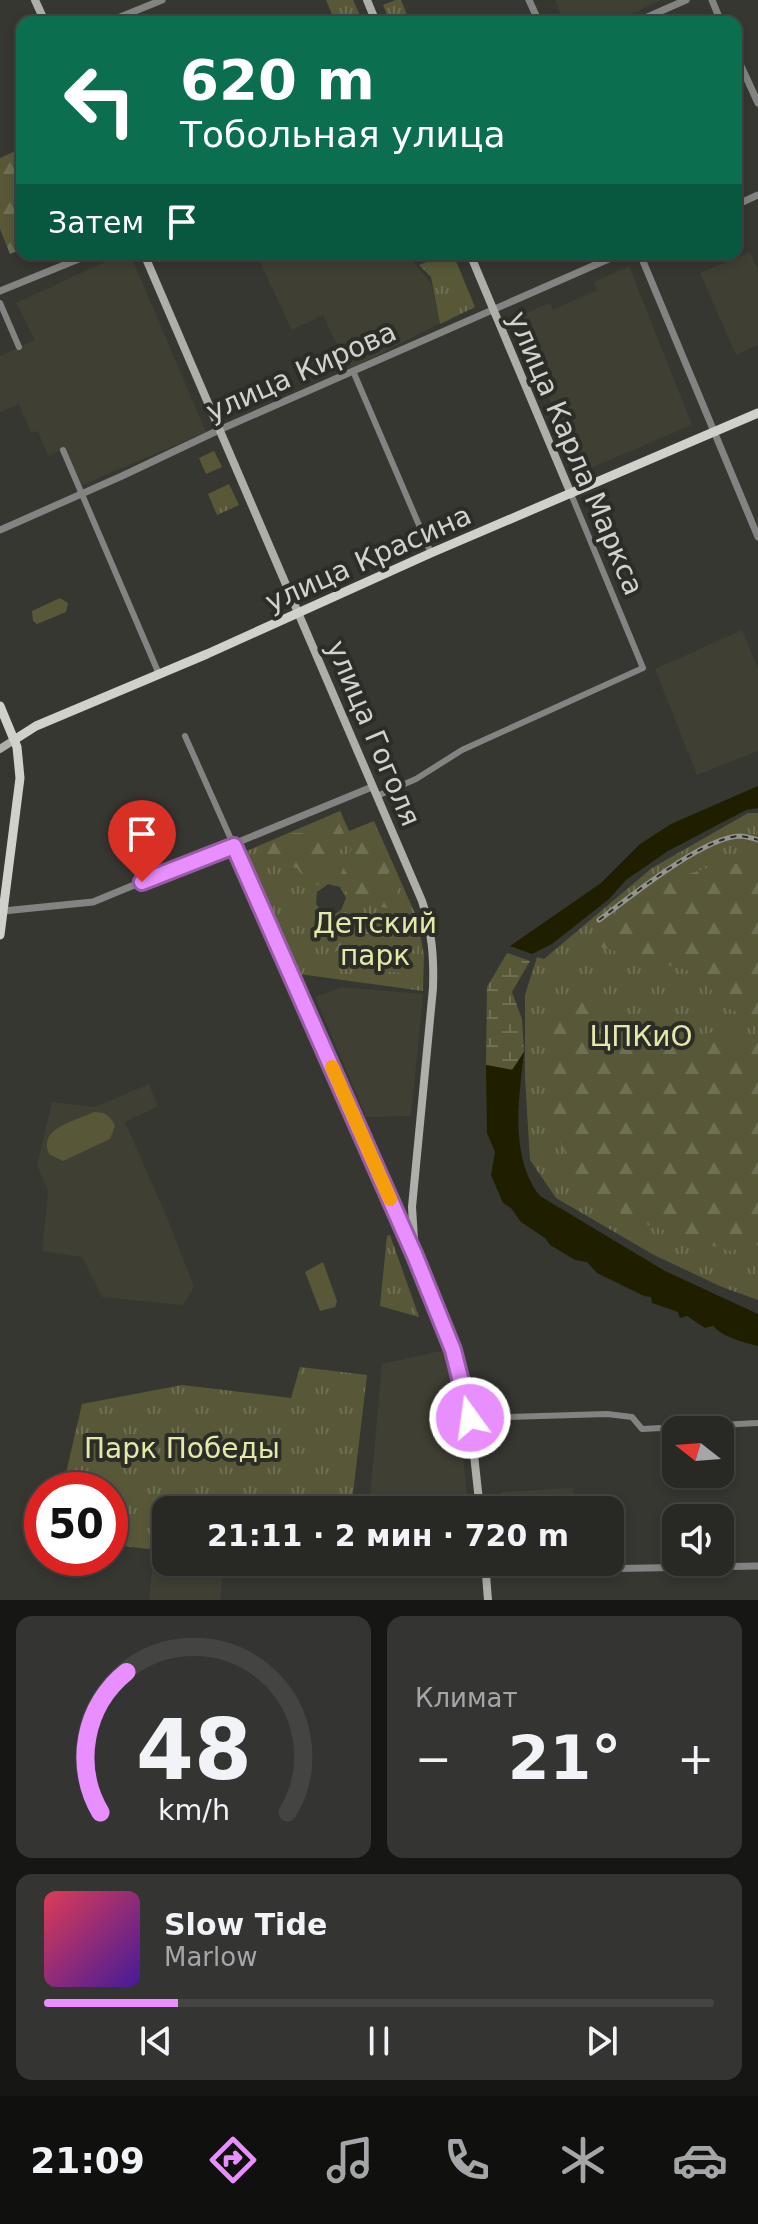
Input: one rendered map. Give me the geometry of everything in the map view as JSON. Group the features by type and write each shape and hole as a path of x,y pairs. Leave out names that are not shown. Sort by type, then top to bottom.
{"main road":[{"name":"улица Гоголя","path":"147,260 431,926 433,988 412,1207 415,1256 453,1350 470,1418 478,1496"},
{"name":"улица Карла Маркса","path":"472,260 571,494"},
{"name":"улица Красина","path":"0,749 36,726 758,413"},
{"path":"0,706 20,759 0,935"},
{"path":"487,1576 488,1600"}],"street":[{"path":"123,16 162,0"},
{"path":"650,16 686,0"},
{"path":"742,68 758,103"},
{"path":"0,291 76,260"},
{"name":"улица Кирова","path":"0,530 607,260"},
{"path":"642,260 758,537"},
{"path":"0,303 19,347"},
{"path":"353,371 431,553"},
{"path":"63,450 159,674"},
{"name":"улица Карла Маркса","path":"374,791 416,779 462,750 643,668 571,494"},
{"path":"185,736 415,1256"},
{"path":"3,911 93,902 374,791"},
{"path":"470,1418 607,1414 632,1417 642,1429 662,1429"},
{"path":"734,1425 758,1423"},
{"path":"624,1566 758,1566"}],"shaded area":[{"path":"555,0 661,0 628,16 562,16"},
{"path":"750,252 758,270 758,345 736,355 700,273 731,260 742,260 742,255"},
{"path":"109,260 133,260 206,432 80,486 64,449 48,456 38,431 31,433 19,404 0,412 0,356 35,340 16,303"},
{"path":"259,260 413,260 431,283 440,323 349,370 323,315 292,330"},
{"path":"629,266 692,425 579,473 517,317 550,303 553,310 597,290 594,282"},
{"path":"742,630 758,669 758,751 697,775 655,669"},
{"path":"758,786 758,808 746,810 668,851 626,880 609,899 552,944 532,954 510,946 601,883 640,844 671,824"},
{"path":"341,987 423,994 411,1116 366,1117 315,997"},
{"path":"524,1052 518,1126 520,1145 530,1180 540,1196 665,1271 758,1314 758,1346 728,1337 713,1326 705,1328 687,1316 680,1318 678,1312 652,1303 651,1297 597,1273 587,1262 575,1260 550,1245 503,1203 491,1175 495,1152 487,1133 486,1065 512,1070"},
{"path":"149,1084 158,1106 125,1122 194,1287 183,1305 102,1297 82,1257 42,1251 48,1190 37,1166 52,1102 95,1107"},
{"path":"445,1350 460,1419 467,1496 370,1496 382,1364"},
{"path":"573,1488 573,1496 501,1496 501,1492"},
{"path":"152,1571 152,1576 223,1576 220,1600 149,1600"}],"green space":[{"path":"326,0 353,0 360,16 333,16"},
{"path":"401,0 408,16 388,16 383,5"},
{"path":"16,151 16,252 10,254 0,229 0,158"},
{"path":"432,260 455,260 475,307 440,324 431,277 419,265"},
{"path":"214,451 222,467 206,474 199,458"},
{"path":"229,484 239,505 217,515 208,494"},
{"path":"60,598 68,603 66,612 37,624 33,621 32,611"},
{"name":"Детский парк","path":"340,811 349,831 374,821 417,918 424,955 423,991 299,974 244,852","holes":["328,884 340,887 346,898 341,910 333,915 323,913 316,904 317,892"]},
{"name":"ЦПКиО","path":"748,813 758,813 758,1300 654,1255 556,1198 530,1160 525,1078 525,995 537,957 544,959 652,868"},
{"path":"337,819 346,838 331,873 316,886 297,868 259,854 268,843 282,841 293,833 304,833"},
{"path":"375,825 382,856 390,868 388,876 399,889 396,892 403,899 406,912 411,917 361,903 337,883 360,829"},
{"path":"726,862 758,867 758,1019 726,1008 698,973 585,943 660,883"},
{"path":"353,911 352,922 394,931 412,930 418,943 417,954 407,943 383,942 379,938 368,942 360,938 349,950 344,948 334,952 329,920"},
{"path":"360,946 406,950 405,973 358,969"},
{"path":"507,953 530,961 512,992 522,1019 524,1052 513,1070 486,1065 487,987"},
{"path":"573,998 686,1038 717,1031 758,1043 758,1245 729,1251 630,1219 578,1187 546,1107 550,1022"},
{"path":"94,1112 107,1115 113,1122 115,1126 110,1139 63,1161 49,1154 48,1138 53,1132"},
{"path":"390,1235 419,1317 380,1306 387,1236"},
{"path":"323,1262 337,1301 335,1307 320,1311 305,1272"},
{"name":"Парк Победы","path":"300,1367 367,1375 353,1496 152,1496 152,1549 128,1547 128,1472 66,1472 82,1404 182,1385 291,1398"}],"railway":[{"path":"599,920 667,870 706,847 739,836 758,840"}],"slow traffic":[{"path":"332,1067 390,1199"}],"route":[{"path":"142,882 234,846 415,1256 453,1350 470,1418"}]}
